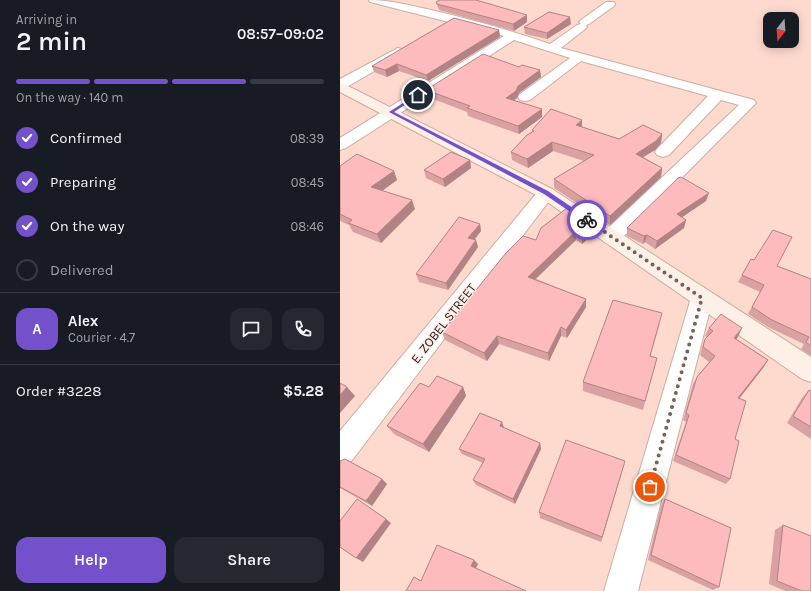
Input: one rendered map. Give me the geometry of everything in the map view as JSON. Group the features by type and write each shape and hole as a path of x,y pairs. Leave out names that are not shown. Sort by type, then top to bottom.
{"main road":[{"path":"340,85 546,193 811,371"}],"street":[{"path":"374,0 394,2 506,33 552,49 749,103 611,237"},
{"path":"552,49 610,4"},
{"path":"441,26 454,19"},
{"path":"340,145 512,36"},
{"path":"340,85 407,46"},
{"path":"525,97 580,56"},
{"path":"663,152 718,94"},
{"name":"E. ZOBEL STREET","path":"340,453 546,193"},
{"path":"621,591 702,298"}],"building":[{"path":"440,0 476,0 527,15 513,24 437,4 436,2"},
{"path":"549,12 570,17 547,33 524,27"},
{"path":"454,18 499,30 426,75 397,64 385,70 372,66"},
{"path":"483,54 519,67 522,65 540,70 518,86 516,91 506,98 542,109 518,126 467,108 470,106 426,90"},
{"path":"551,109 582,120 576,125 619,139 643,125 662,134 656,141 636,154 662,168 610,216 554,179 594,155 552,142 527,159 511,152 527,135 534,131 532,130"},
{"path":"451,152 470,160 443,179 424,170"},
{"path":"357,154 394,171 371,187 412,200 377,234 348,223 352,220 340,214 340,166"},
{"path":"681,177 709,193 677,214 686,220 657,241 647,235 644,236 627,228 678,178"},
{"path":"567,208 593,226 582,235 576,231 528,277 586,299 566,330 561,327 548,353 497,336 484,353 442,332 506,253 523,236 536,240 541,228"},
{"path":"459,217 480,224 468,238 476,240 446,283 416,274"},
{"path":"773,230 792,237 777,266 811,279 811,346 806,342 809,337 772,320 752,307 764,285 742,275 751,259 754,260"},
{"path":"613,300 662,313 650,356 657,358 645,401 583,382"},
{"path":"721,314 742,328 734,338 768,360 738,398 746,401 735,439 739,441 730,479 676,455 689,415 686,413 697,377 715,356 703,347 705,339 713,331 709,328"},
{"path":"437,376 463,387 423,444 387,426 420,383 429,387"},
{"path":"340,383 347,387 340,395"},
{"path":"809,390 811,391 811,427 793,416"},
{"path":"480,413 502,422 500,426 540,443 513,499 473,480 485,459 459,449"},
{"path":"566,440 625,461 602,537 539,512"},
{"path":"345,459 382,479 366,501 340,487 340,461"},
{"path":"357,499 386,519 356,558 340,547 340,521"},
{"path":"665,499 731,528 719,587 651,555"},
{"path":"783,525 811,536 811,591 802,591 777,581"},
{"path":"437,545 474,560 471,566 526,591 406,591 414,577 421,581"}],"way so far":[{"path":"587,220 702,298 650,487"}],"route":[{"path":"418,95 391,112 546,193 587,220"}]}
